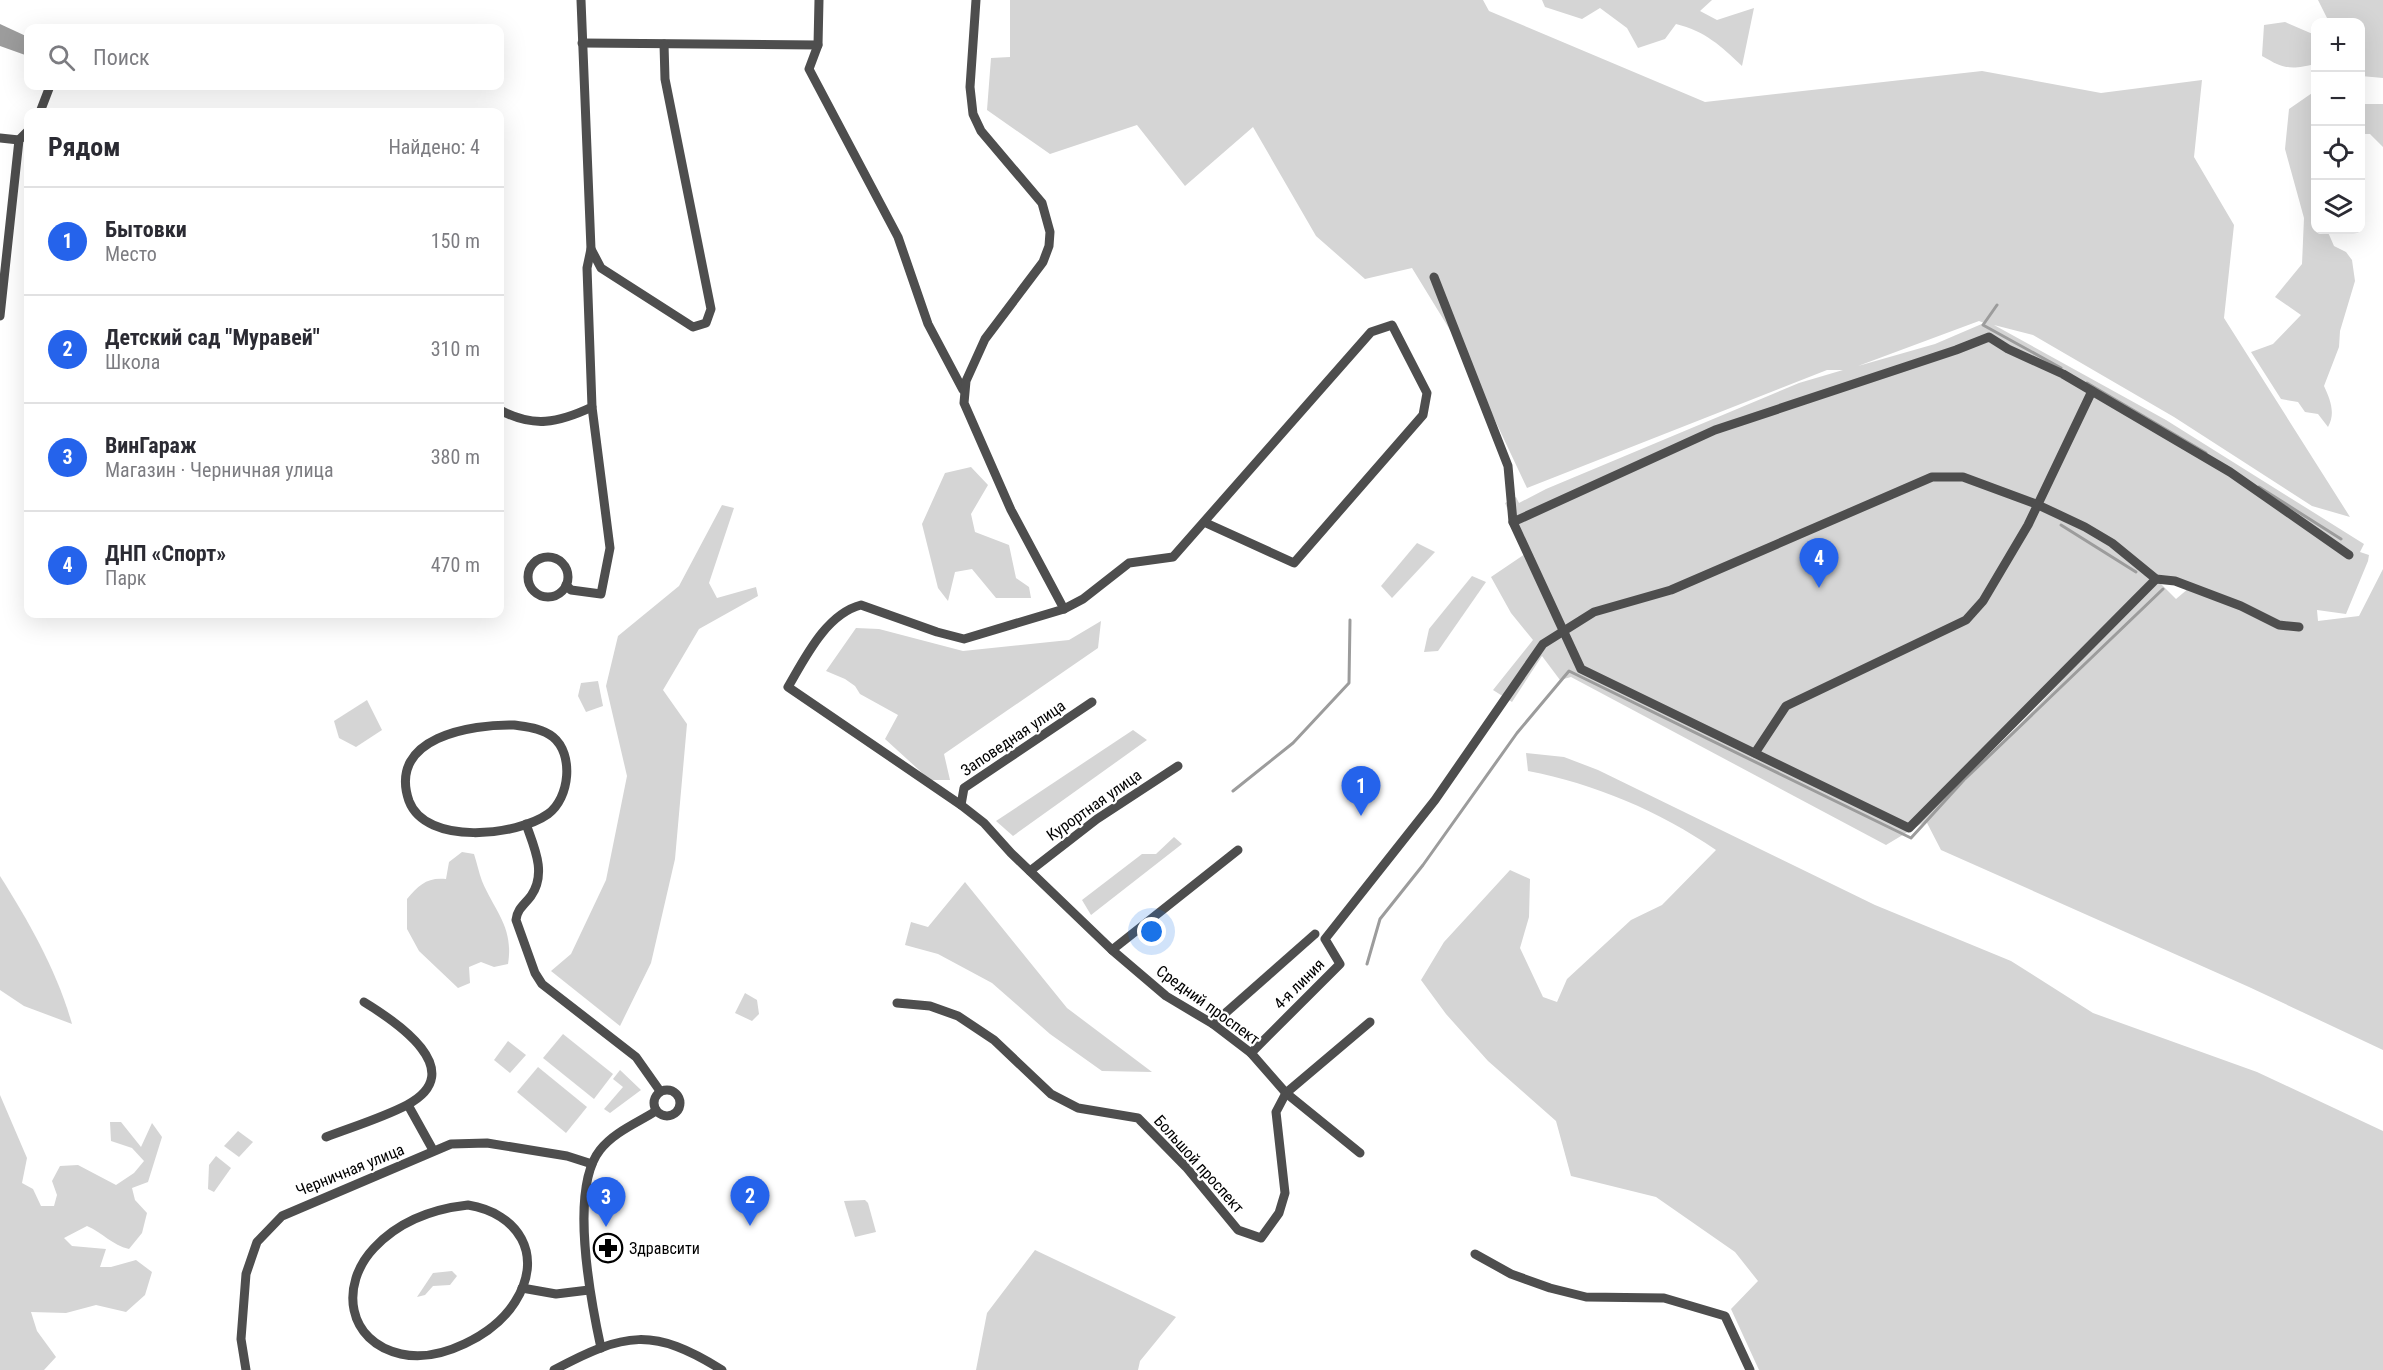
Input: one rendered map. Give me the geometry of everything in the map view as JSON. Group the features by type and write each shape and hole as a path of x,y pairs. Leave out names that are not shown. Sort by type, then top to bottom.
{"street":[{"path":"566,585 557,595 543,597 532,589 529,583 529,570 536,561 554,558 566,571 566,585 571,590 601,594 610,548 592,407 587,268 591,249 581,0"},
{"path":"819,0 819,45 809,69 898,237 928,324 963,390 964,403 1011,510 1064,609 1083,599 1129,563 1173,557 1206,523 1371,332 1392,325 1427,393 1423,415 1294,563 1206,523"},
{"path":"963,390 985,339 1043,262 1049,246 1050,232 1042,203 981,131 973,114 970,87 976,28 976,0"},
{"path":"582,44 819,45"},
{"path":"591,249 601,268 693,327 706,323 711,309 665,79 664,44"},
{"path":"42,108 48,90"},
{"path":"0,316 19,140 24,135"},
{"path":"0,138 19,140"},
{"path":"1434,277 1508,466 1513,522 1565,630 1581,669 1909,828 2156,579"},
{"path":"1513,522 1714,430 1989,337 2008,349 2092,391 2230,472 2349,555"},
{"path":"1755,753 1786,706 1966,620 1983,601 2028,525 2036,504 2092,391"},
{"path":"504,412 522,421 563,420 592,407"},
{"path":"1565,630 1594,612 1671,590 1932,477 1963,477 2036,504 2085,526 2112,543 2156,579 2175,580 2241,606 2279,625 2299,627"},
{"name":"Средний проспект","path":"1064,609 964,639 937,632 861,605 850,608 825,630 788,687 962,805 984,823 1112,951 1166,996 1213,1024 1251,1053 1286,1093 1360,1153"},
{"name":"4-я линия","path":"1251,1053 1340,964 1325,939 1435,800 1543,644 1565,630"},
{"name":"Заповедная улица","path":"962,805 964,788 1092,702"},
{"path":"514,725 541,730 552,735 559,742 566,763 562,795 548,814 526,824 462,832 437,829 427,824 411,804 407,794 408,777 414,759 432,741 473,727 514,725"},
{"name":"Курортная улица","path":"1030,871 1089,825 1178,766"},
{"path":"526,824 539,873 532,894 518,911 516,920 535,973 552,993 636,1057 660,1091"},
{"path":"1112,951 1238,850"},
{"path":"1213,1024 1315,934"},
{"path":"326,1137 408,1105 425,1090 430,1080 428,1059 408,1032 364,1002"},
{"name":"Большой проспект","path":"897,1003 930,1006 958,1016 994,1040 1051,1094 1078,1108 1138,1118 1186,1167 1238,1230 1261,1238 1279,1213 1285,1193 1276,1112 1286,1093"},
{"path":"1286,1093 1370,1022"},
{"path":"673,1090 680,1097 681,1105 678,1112 670,1116 662,1116 656,1111 655,1098 660,1091 673,1090"},
{"path":"408,1105 433,1150"},
{"path":"601,1348 589,1290 585,1242 586,1202 592,1164 609,1140 656,1111"},
{"name":"Черничная улица","path":"246,1370 241,1339 246,1274 257,1242 270,1227 296,1208 452,1144 487,1143 567,1156 592,1164"},
{"path":"468,1205 498,1213 519,1231 526,1261 522,1288 515,1302 494,1324 458,1346 432,1355 405,1355 382,1348 363,1332 353,1310 358,1272 375,1247 404,1224 450,1207 468,1205"},
{"path":"1475,1254 1511,1274 1550,1288 1586,1297 1664,1298 1725,1316 1750,1370"},
{"path":"522,1288 556,1294 589,1290"},
{"path":"555,1370 601,1348 648,1338 667,1342 697,1354 722,1370"}],"shaded area":[{"path":"1010,0 1483,0 1489,11 1705,102 1982,71 2101,93 2202,80 2194,157 2234,225 2224,318 2350,517 2312,506 2174,417 2033,335 1994,325 2166,420 2364,544 2360,552 2369,555 2368,561 2346,614 2317,610 2318,621 2359,616 2383,569 2383,1050 2249,987 1941,850 1926,821 1886,845 1571,677 1560,680 1542,656 1512,702 1493,690 1533,640 1511,613 1491,577 1525,554 1505,503 1516,497 1519,503 1546,489 1799,383 1843,370 1827,370 1527,488 1461,348 1412,268 1365,279 1316,236 1253,127 1185,186 1137,125 1050,154 987,110 991,58 1010,57","holes":["1979,321 1984,323 1935,344 1858,366","2154,574 2189,588 2176,599 2158,581 1942,805"]},
{"path":"1542,0 1712,0 1700,11 1717,20 1754,8 1742,66 1712,40 1686,27 1676,24 1665,39 1638,48 1627,28 1600,8 1582,19 1545,7"},
{"path":"2318,0 2383,0 2383,78 2365,76 2365,18 2327,18"},
{"path":"2285,22 2311,33 2311,65 2288,67 2276,64 2262,56 2264,25"},
{"path":"0,24 24,35 24,55 0,46"},
{"path":"2311,94 2311,234 2329,234 2334,246 2346,252 2352,260 2355,281 2340,331 2339,347 2324,386 2332,411 2328,427 2318,414 2305,412 2298,402 2281,399 2251,352 2273,344 2301,315 2275,297 2302,264 2304,218 2285,149 2289,109"},
{"path":"2365,104 2383,104 2383,147 2370,134 2365,134"},
{"path":"971,467 988,485 971,514 975,532 1009,545 1016,578 1029,587 1031,598 996,598 972,569 955,572 948,601 938,588 922,524 945,473"},
{"path":"722,505 734,508 709,583 717,598 756,587 758,596 699,629 663,690 687,724 675,859 651,963 620,1026 551,971 571,954 606,880 627,776 606,686 618,636 679,586"},
{"path":"1417,543 1435,552 1392,598 1381,586"},
{"path":"1472,576 1486,582 1438,651 1424,652 1429,629"},
{"path":"1101,621 1098,648 944,754 950,780 930,780 885,739 898,715 860,694 855,686 845,679 826,671 856,628 879,629 963,651 1069,640"},
{"path":"598,681 603,706 586,712 578,696 581,683"},
{"path":"367,700 382,730 356,747 339,738 334,721"},
{"path":"1133,730 1147,740 1013,836 996,821"},
{"path":"1526,753 1564,757 1598,770 1875,905 2011,961 2093,1013 2257,1072 2383,1131 2383,1370 1759,1370 1731,1309 1758,1281 1735,1252 1656,1197 1571,1176 1556,1121 1488,1061 1446,1014 1421,980 1444,942 1510,870 1530,879 1529,917 1520,948 1543,997 1557,1002 1567,979 1631,920 1662,905 1716,850 1672,823 1626,801 1578,783 1528,771"},
{"path":"1174,837 1182,844 1091,915 1082,900 1142,854 1156,854"},
{"path":"462,852 474,854 482,881 506,930 509,951 508,964 494,967 481,962 469,967 470,983 458,988 419,951 407,929 407,899 424,883 434,879 446,879 449,862"},
{"path":"0,876 41,947 66,1004 72,1024 24,1006 0,990"},
{"path":"965,882 1067,1008 1152,1072 1102,1071 1050,1034 992,983 938,954 905,945 911,922 928,927"},
{"path":"745,993 757,1000 759,1014 752,1021 735,1013"},
{"path":"563,1034 613,1074 594,1099 543,1058"},
{"path":"508,1041 526,1055 510,1073 494,1060"},
{"path":"538,1067 587,1107 566,1133 517,1092"},
{"path":"620,1070 641,1090 610,1113 604,1109 623,1087 613,1079"},
{"path":"0,1095 27,1158 22,1183 33,1189 41,1206 54,1206 57,1195 52,1181 60,1166 78,1165 116,1185 134,1173 144,1161 132,1148 111,1141 110,1122 121,1122 141,1147 152,1123 162,1137 148,1182 132,1188 135,1200 147,1213 142,1233 129,1249 87,1226 64,1238 72,1246 106,1249 100,1267 111,1267 136,1260 152,1272 145,1295 126,1312 96,1305 66,1313 31,1312 37,1331 56,1357 44,1370 0,1370"},
{"path":"238,1131 253,1142 239,1157 224,1146"},
{"path":"216,1156 231,1168 214,1192 208,1189 209,1165"},
{"path":"865,1200 868,1203 876,1232 855,1237 844,1201"},
{"path":"1035,1250 1176,1317 1140,1361 1138,1370 976,1370 987,1313"},
{"path":"452,1271 457,1276 450,1285 433,1286 425,1295 417,1297 433,1273"}],"waterway":[{"path":"1997,305 1983,325 2061,368"},
{"path":"2087,383 2206,453"},
{"path":"2259,487 2341,539"},
{"path":"2061,525 2136,572"},
{"path":"1367,964 1380,919 1423,865 1517,733 1569,671 1911,838 1964,780 2163,589"},
{"path":"1233,791 1293,743 1349,683 1350,620"}],"place":[{"name":"ДНП «Спорт»","path":"1819,588"},
{"name":"Бытовки","path":"1361,816"},
{"name":"Детский сад \"Муравей\"","path":"750,1226"},
{"name":"ВинГараж","path":"606,1227"},
{"name":"Здравсити","path":"608,1248"}]}
